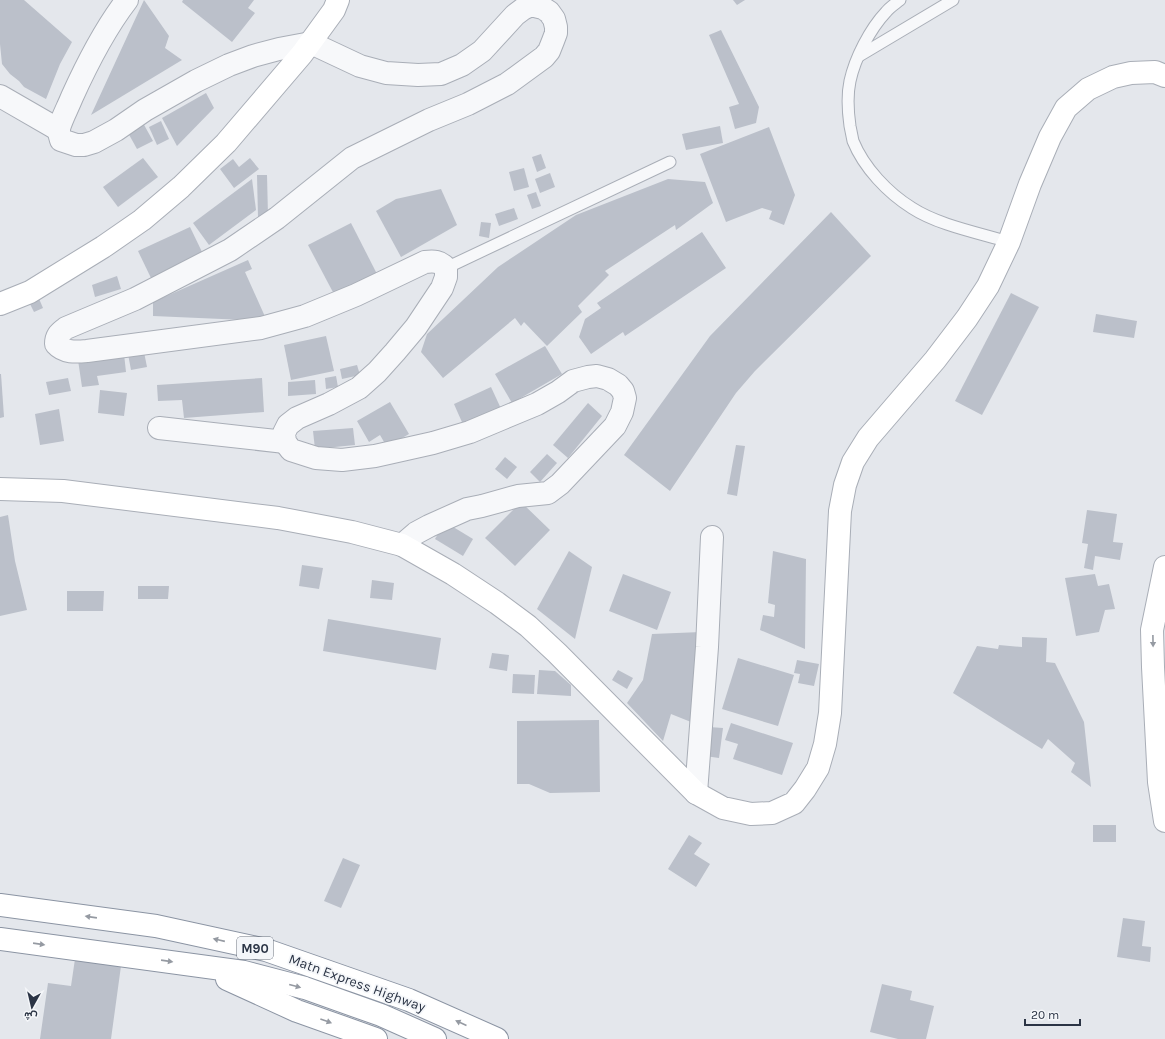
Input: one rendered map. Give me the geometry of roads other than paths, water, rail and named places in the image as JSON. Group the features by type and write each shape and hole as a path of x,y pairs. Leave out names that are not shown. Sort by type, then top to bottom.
{"main road":[{"path":"0,304 30,292 103,247 142,220 180,187 226,143 311,43 334,10 338,0"},
{"path":"0,489 62,491 278,518 352,532 402,545 453,574 528,626 557,653 696,794 723,808 751,814 772,812 794,803 805,789 818,768 825,744 830,714 837,546 840,511 845,485 853,462 868,438 935,360 967,318 988,286 1009,242 1030,184 1050,137 1066,108 1088,89 1112,77 1131,73 1155,72 1165,76"},
{"path":"1165,567 1162,610 1152,630 1159,782 1165,821"},
{"name":"Matn Express Highway","path":"0,905 156,926 266,950 409,1000 496,1039"},
{"name":"Matn Express Highway","path":"0,939 244,972 305,988 381,1015 435,1039"},
{"path":"201,966 297,1011 376,1039"}],"street":[{"path":"127,0 105,34 78,84 59,130 61,140 69,144 76,145 89,143 116,130 145,110 196,81 229,65 253,56 311,43 360,66 386,73 418,75 441,74 462,65 482,51 515,15 530,5 544,8 554,19 556,33 549,51 544,57 507,84 468,104 429,120 352,158 277,218 230,250 135,299 66,328 58,334 56,344 64,350 73,352 261,328 305,316 363,292 425,262 434,261 442,264 446,268 446,277 442,288 416,327 396,352 359,388 330,404 297,418 288,425 284,433 285,442 291,450 316,458 342,460 375,456 470,432 537,404 580,378 597,376 608,379 618,385 623,391 625,398 622,412 615,426 560,484 548,493 518,496 467,509 416,533 402,545"},
{"path":"0,96 59,130"},
{"path":"159,428 285,442"},
{"path":"696,794 707,647 712,537"}],"lane":[{"path":"900,0 886,12 870,33 858,56 850,81 848,112 853,140 875,177 913,209 938,221 1009,242"},
{"path":"858,56 953,0"},
{"path":"446,268 670,162"}]}
